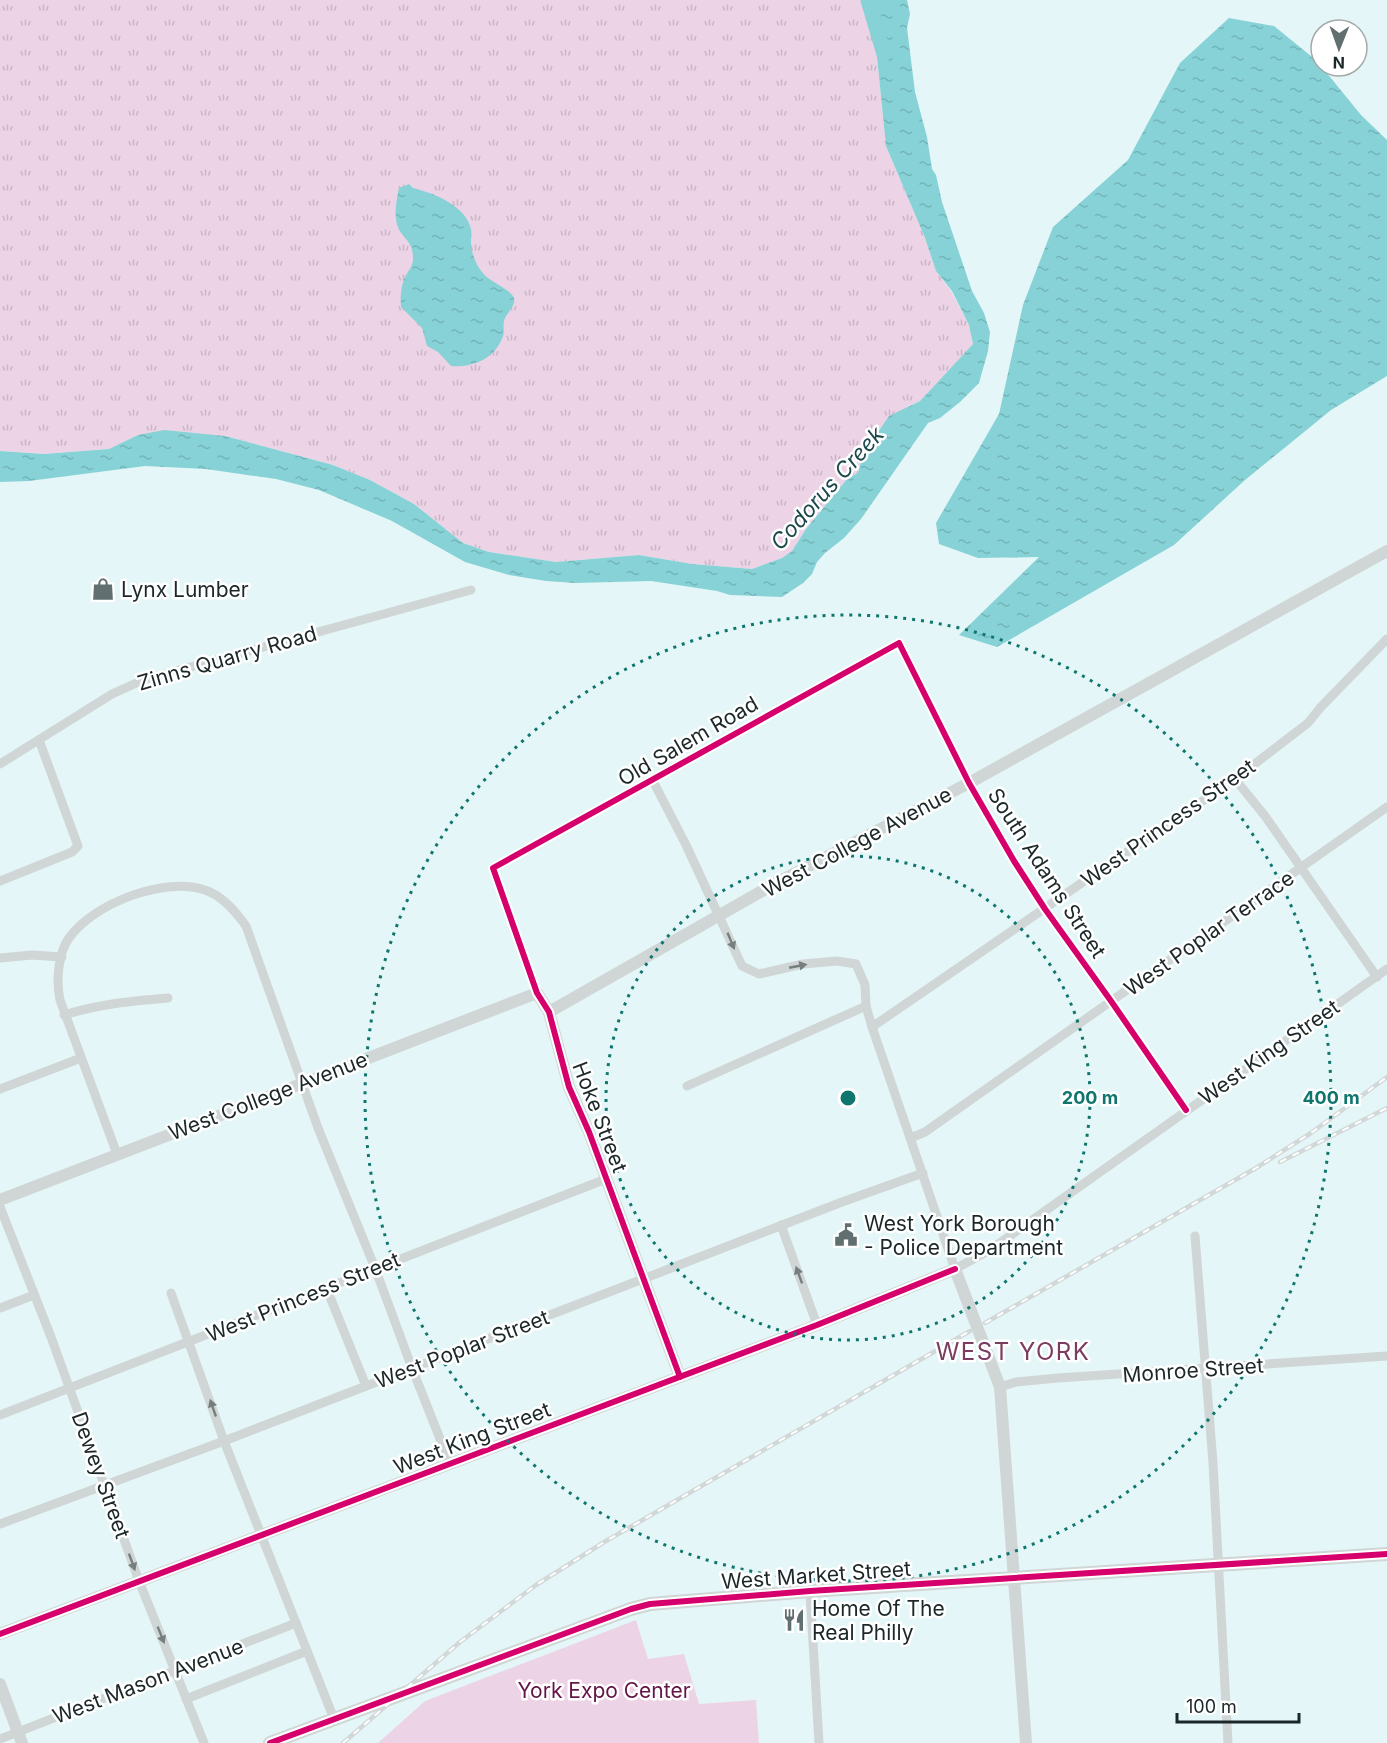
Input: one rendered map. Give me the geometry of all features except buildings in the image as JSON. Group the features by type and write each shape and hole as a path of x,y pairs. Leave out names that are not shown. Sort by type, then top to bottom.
{"main road":[{"name":"West Market Street","path":"270,1743 640,1606 663,1602 1387,1554"}],"street":[{"name":"West College Avenue","path":"549,1012 778,882 969,783 1387,551"},
{"name":"Zinns Quarry Road","path":"0,764 112,694 142,680 471,590"},
{"name":"West Princess Street","path":"872,1027 1235,779 1308,723 1387,639"},
{"name":"South Adams Street","path":"899,643 969,783 1045,909 1186,1110"},
{"name":"Old Salem Road","path":"493,868 899,643"},
{"path":"0,881 72,852 78,846 39,740"},
{"path":"1235,779 1265,816 1377,977"},
{"path":"653,781 721,916 742,966 759,974 803,964 837,961 856,964 865,985 866,1006 872,1027 955,1269 1000,1387 1026,1743"},
{"name":"West Poplar Terrace","path":"911,1138 925,1132 1302,869 1387,807"},
{"name":"Hoke Street","path":"493,868 537,993 549,1012 569,1087 680,1377"},
{"path":"117,1154 64,1015 57,984 68,939 91,916 124,899 166,887 186,886 206,890 235,911 246,926 318,1128 375,1268 411,1368 450,1464"},
{"path":"0,958 32,955 62,957"},
{"name":"West King Street","path":"0,1634 817,1325 955,1269 990,1250 1387,969"},
{"name":"West College Avenue","path":"0,1200 537,993"},
{"path":"64,1015 116,1002 168,998"},
{"path":"687,1086 866,1006"},
{"path":"0,1089 81,1058"},
{"name":"West Poplar Street","path":"0,1524 224,1441 781,1225 923,1173"},
{"name":"West Princess Street","path":"0,1415 606,1179"},
{"name":"Dewey Street","path":"0,1207 139,1581 204,1743"},
{"path":"781,1225 817,1325"},
{"path":"1195,1236 1214,1463 1228,1743"},
{"path":"326,1287 366,1386"},
{"path":"171,1293 240,1483 334,1719"},
{"path":"0,1308 34,1295"},
{"name":"Monroe Street","path":"1000,1387 1016,1382 1058,1378 1387,1356"},
{"path":"810,1591 819,1743"},
{"name":"West Mason Avenue","path":"0,1739 20,1738 175,1671 296,1623"},
{"path":"186,1699 307,1651"},
{"path":"0,1684 20,1738"}],"green space":[{"path":"0,0 874,0 880,20 877,57 886,146 925,238 936,271 951,291 969,325 973,344 920,401 908,406 863,454 858,473 847,479 806,529 792,551 782,558 752,569 692,564 639,555 556,562 489,552 463,543 414,504 370,480 333,465 225,436 138,435 110,449 44,454 0,451"},
{"name":"York Expo Center","path":"636,1620 648,1659 684,1654 699,1704 756,1700 759,1743 378,1743 425,1701"}],"water":[{"path":"874,0 907,0 910,14 907,28 915,92 927,137 932,169 936,175 942,202 972,291 984,313 990,332 988,351 979,383 940,418 928,423 861,519 844,538 825,553 817,562 812,574 803,583 782,597 730,595 651,581 575,583 509,575 465,562 392,521 319,490 276,479 206,469 145,466 29,481 0,482 0,451 44,454 109,449 138,435 164,430 225,436 333,465 370,480 414,504 463,543 489,552 556,562 639,555 692,564 752,569 782,558 792,551 806,529 847,479 858,473 863,454 889,416 920,401 973,344 969,325 952,291 936,271 925,238 886,146 877,57 880,20"},
{"path":"1229,18 1274,26 1309,54 1309,78 1331,78 1361,115 1387,140 1387,376 1331,410 1245,480 1174,545 997,647 959,635 1039,557 978,558 939,544 936,523 999,414 1023,305 1053,227 1128,160 1180,63"},
{"path":"409,184 413,188 448,202 463,214 471,229 472,250 478,266 485,276 514,298 513,306 504,320 504,334 500,344 483,360 467,365 451,366 438,352 427,346 422,328 401,307 402,286 412,265 413,254 397,224 396,206 399,188"}],"waterway":[{"name":"Codorus Creek","path":"868,0 884,54"}],"railway":[{"path":"985,1323 1256,1168 1311,1133 1387,1077"},
{"path":"1280,1162 1387,1108"},
{"path":"343,1743 460,1642 536,1585 606,1541 970,1331"}],"cycle path":[{"path":"680,1377 589,1132 569,1087 549,1012 537,993 493,868 899,643 969,783 1014,861 1186,1110"},
{"path":"0,1634 817,1325 955,1269"},
{"path":"270,1743 631,1609 650,1604 810,1591 1387,1554"}],"place":[{"name":"Lynx Lumber","path":"103,589"},
{"name":"West York Borough - Police Department","path":"846,1235"},
{"name":"Home Of The Real Philly","path":"794,1620"}],"district":[{"name":"WEST YORK","path":"1013,1351"}]}
